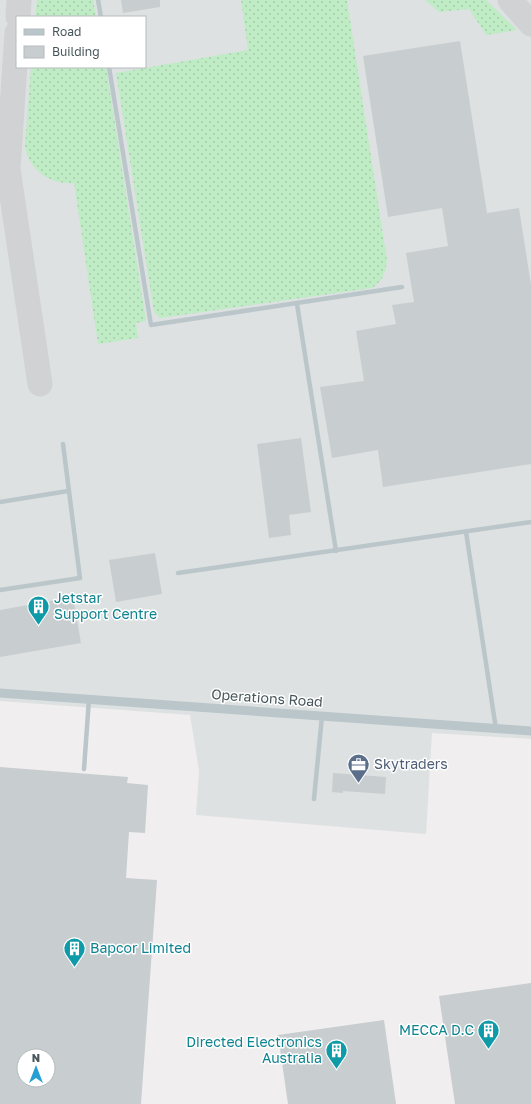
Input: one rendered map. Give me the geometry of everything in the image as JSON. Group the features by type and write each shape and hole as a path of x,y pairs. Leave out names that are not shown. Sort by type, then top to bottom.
{"street":[{"name":"Operations Road","path":"0,692 531,731"}],"lane":[{"path":"98,0 100,16"},
{"path":"109,68 151,325 402,287"},
{"path":"297,304 336,551"},
{"path":"0,590 80,578 63,444"},
{"path":"0,502 68,491"},
{"path":"178,573 531,522"},
{"path":"466,532 496,728"},
{"path":"84,769 89,699"},
{"path":"314,798 322,716"}],"shaded area":[{"path":"0,0 531,0 531,739 432,733 426,834 196,815 199,771 190,715 0,701"}],"green space":[{"path":"37,0 93,0 96,16 35,16"},
{"path":"241,0 347,0 387,261 383,276 381,280 372,288 160,318 154,312 116,73 248,50"},
{"path":"425,0 486,0 517,30 486,35 469,9 439,12"},
{"path":"31,68 106,68 146,321 136,323 138,338 98,344 74,183 57,182 42,175 31,163 25,146"}],"building":[{"path":"121,0 160,0 160,7 123,13"},
{"path":"460,41 487,213 519,208 531,285 531,464 383,487 378,450 332,458 320,387 364,381 356,331 396,324 392,305 414,302 406,253 448,246 442,208 388,217 363,56"},
{"path":"301,438 311,512 289,515 291,535 269,538 257,444"},
{"path":"155,553 162,594 116,602 109,560"},
{"name":"Jetstar Support Centre","path":"73,597 81,643 0,657 0,610"},
{"name":"Bapcor Limited","path":"0,767 128,777 127,783 148,785 145,833 129,832 126,878 157,880 141,1104 0,1104"},
{"name":"Skytraders","path":"333,773 386,777 385,794 343,791 343,793 332,792"},
{"name":"MECCA D.C","path":"531,983 531,1104 455,1104 439,996"},
{"name":"Directed Electronics Australia","path":"384,1020 396,1104 288,1104 278,1035"}],"taxiway":[{"path":"18,16 19,0"},
{"path":"510,0 531,24"},
{"path":"16,48 8,169 40,384"}],"place":[{"name":"Jetstar Support Centre","path":"39,626"},
{"name":"Skytraders","path":"359,784"},
{"name":"Bapcor Limited","path":"75,968"},
{"name":"MECCA D.C","path":"489,1050"},
{"name":"Directed Electronics Australia","path":"337,1070"}]}
